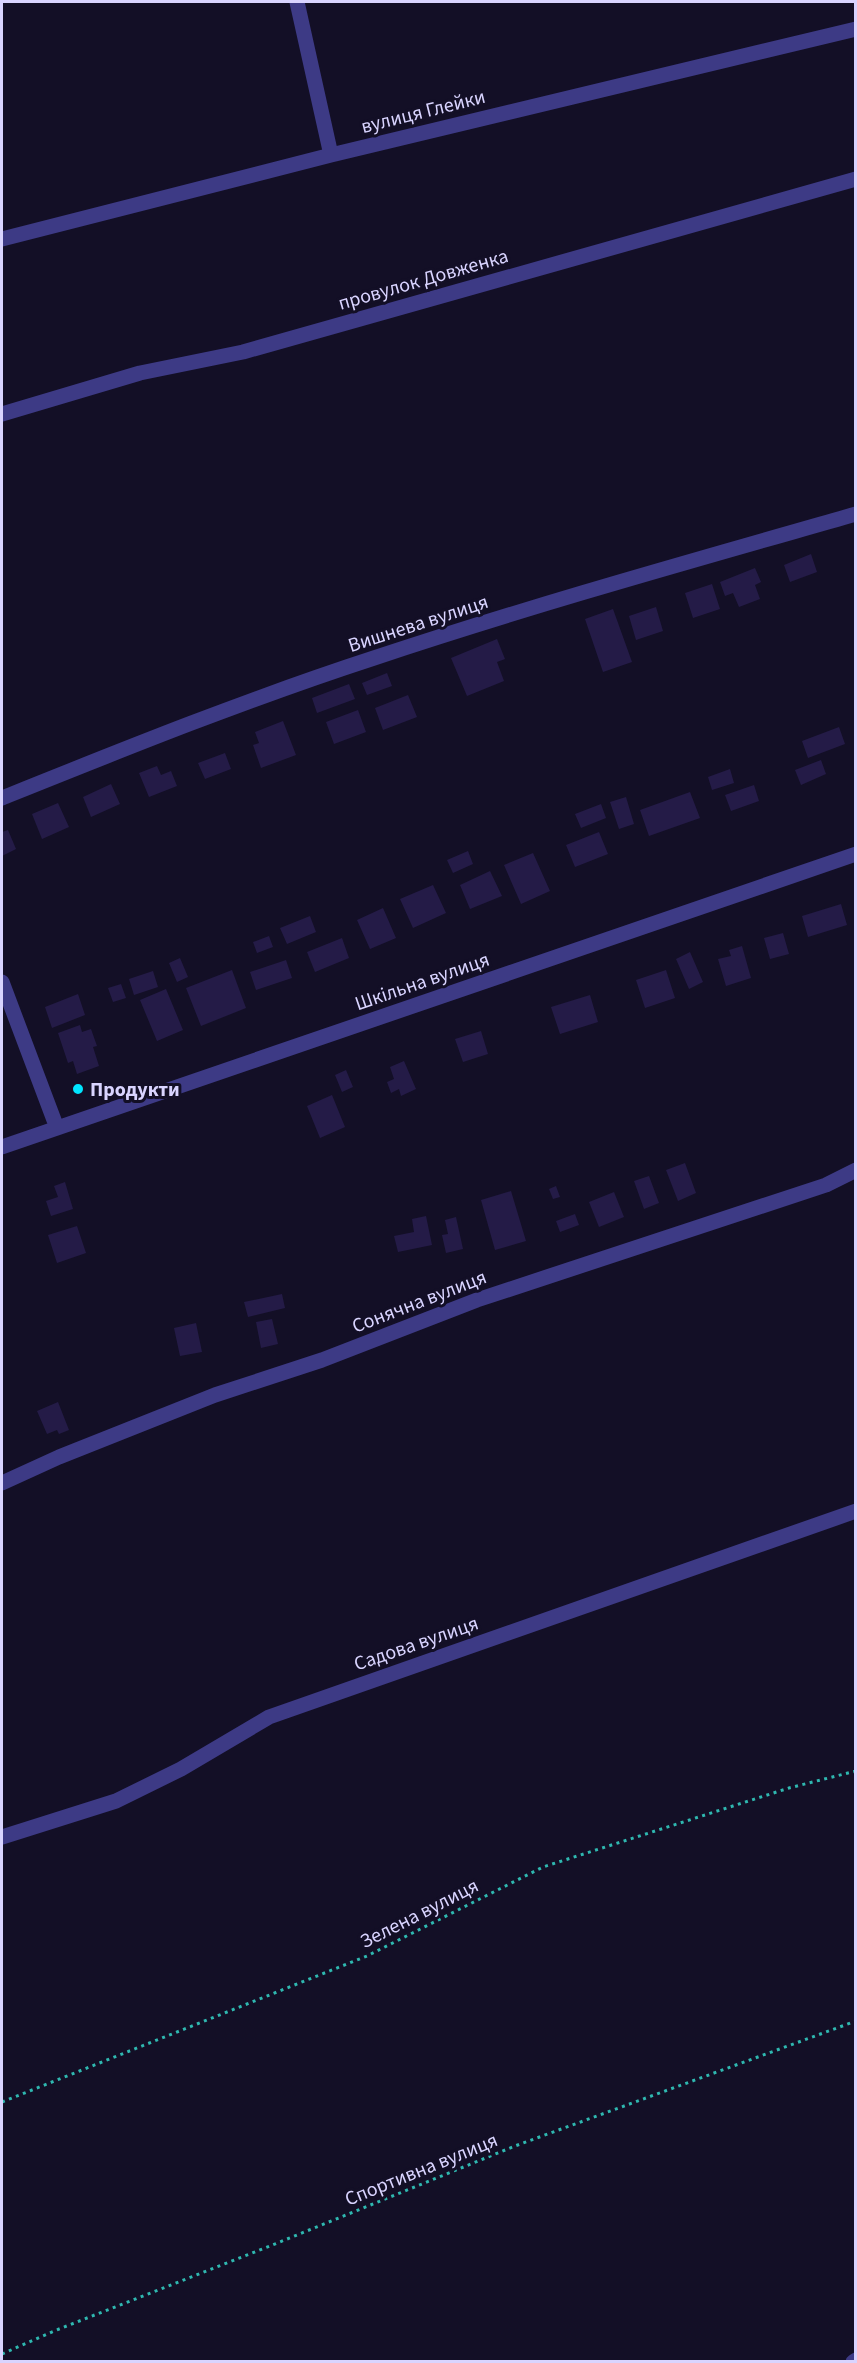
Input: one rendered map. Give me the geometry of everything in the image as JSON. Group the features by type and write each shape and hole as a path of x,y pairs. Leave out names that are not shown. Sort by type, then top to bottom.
{"street":[{"path":"297,2 331,155"},
{"name":"вулиця Глейки","path":"2,239 331,155 855,29"},
{"name":"провулок Довженка","path":"2,414 140,373 254,349 855,179"},
{"name":"Вишнева вулиця","path":"2,798 103,757 374,658 681,564 855,514"},
{"name":"Шкільна вулиця","path":"2,1148 855,854"},
{"path":"2,982 57,1128"},
{"name":"Сонячна вулиця","path":"2,1483 58,1456 215,1395 322,1360 477,1299 826,1185 855,1170"},
{"name":"Садова вулиця","path":"2,1837 116,1801 181,1769 268,1717 855,1511"}],"path":[{"name":"Зелена вулиця","path":"2,2102 367,1956 543,1867 789,1788 855,1771"},
{"name":"Спортивна вулиця","path":"2,2354 515,2146 855,2021"}],"building":[{"path":"811,554 817,572 790,582 784,565"},
{"path":"755,568 761,582 755,585 760,599 739,607 733,593 725,596 720,582"},
{"path":"712,584 720,609 693,618 685,593"},
{"path":"656,607 663,631 636,640 629,616"},
{"path":"613,609 632,662 603,672 585,619"},
{"path":"497,639 505,659 497,662 504,681 467,696 451,658"},
{"path":"387,673 392,686 367,695 362,683"},
{"path":"349,684 355,699 317,713 312,698"},
{"path":"408,695 417,717 383,730 375,708"},
{"path":"358,710 366,732 334,744 326,722"},
{"path":"283,721 296,755 261,768 253,745 259,743 255,732"},
{"path":"839,727 845,744 808,758 802,741"},
{"path":"225,753 231,769 205,779 198,763"},
{"path":"821,760 826,774 801,785 795,770"},
{"path":"157,766 161,775 171,771 177,786 149,797 139,773"},
{"path":"730,769 734,783 712,790 708,777"},
{"path":"111,784 120,804 91,817 83,797"},
{"path":"754,785 759,801 731,811 725,795"},
{"path":"690,792 700,818 649,836 640,810"},
{"path":"626,797 634,824 619,829 610,802"},
{"path":"58,803 69,827 42,839 32,814"},
{"path":"601,804 606,818 581,828 575,814"},
{"path":"8,830 16,849 2,856 2,832"},
{"path":"599,832 608,854 575,867 566,845"},
{"path":"468,851 473,864 453,873 447,860"},
{"path":"533,853 550,891 521,904 504,865"},
{"path":"490,871 502,896 470,909 460,885"},
{"path":"433,885 446,913 413,928 400,899"},
{"path":"841,904 847,925 808,937 802,916"},
{"path":"383,908 396,938 370,949 357,920"},
{"path":"310,916 316,932 287,944 280,928"},
{"path":"783,933 789,954 770,959 764,938"},
{"path":"269,936 273,947 257,953 253,942"},
{"path":"342,938 349,958 315,972 307,952"},
{"path":"742,946 751,978 726,986 718,959 731,956 729,950"},
{"path":"690,952 703,982 689,989 676,959"},
{"path":"180,958 188,977 177,982 169,963"},
{"path":"286,960 292,978 256,990 250,972"},
{"path":"232,970 246,1008 201,1026 186,988"},
{"path":"666,970 675,998 645,1008 636,980"},
{"path":"153,971 158,987 134,995 129,979"},
{"path":"121,984 126,998 113,1002 108,988"},
{"path":"166,989 183,1030 157,1041 140,1000"},
{"path":"78,994 85,1015 52,1028 45,1007"},
{"path":"590,995 598,1022 560,1034 551,1007"},
{"path":"80,1025 82,1032 91,1029 97,1046 93,1047 99,1066 77,1074 73,1061 68,1063 58,1033"},
{"path":"481,1031 488,1054 463,1062 455,1039"},
{"path":"404,1061 416,1089 401,1096 399,1089 391,1093 387,1082 394,1079 390,1067"},
{"path":"346,1070 353,1087 342,1092 335,1075"},
{"path":"332,1095 345,1127 320,1138 307,1106"},
{"path":"685,1163 696,1193 678,1201 666,1170"},
{"path":"649,1176 659,1203 644,1209 634,1181"},
{"path":"65,1182 73,1209 51,1216 46,1201 58,1197 54,1186"},
{"path":"556,1186 560,1197 553,1199 549,1189"},
{"path":"511,1191 526,1241 495,1250 481,1200"},
{"path":"614,1192 624,1217 599,1227 589,1202"},
{"path":"575,1214 579,1225 560,1232 556,1221"},
{"path":"426,1216 432,1245 398,1252 394,1236 414,1232 412,1219"},
{"path":"456,1217 463,1249 446,1253 442,1235 448,1234 445,1220"},
{"path":"77,1226 86,1253 57,1263 48,1235"},
{"path":"282,1294 285,1308 248,1317 244,1302"},
{"path":"272,1319 278,1344 261,1348 256,1322"},
{"path":"196,1323 202,1352 180,1356 174,1328"},
{"path":"58,1402 69,1430 59,1434 57,1430 47,1434 37,1411"}],"place":[{"name":"Продукти","path":"78,1089"}]}
